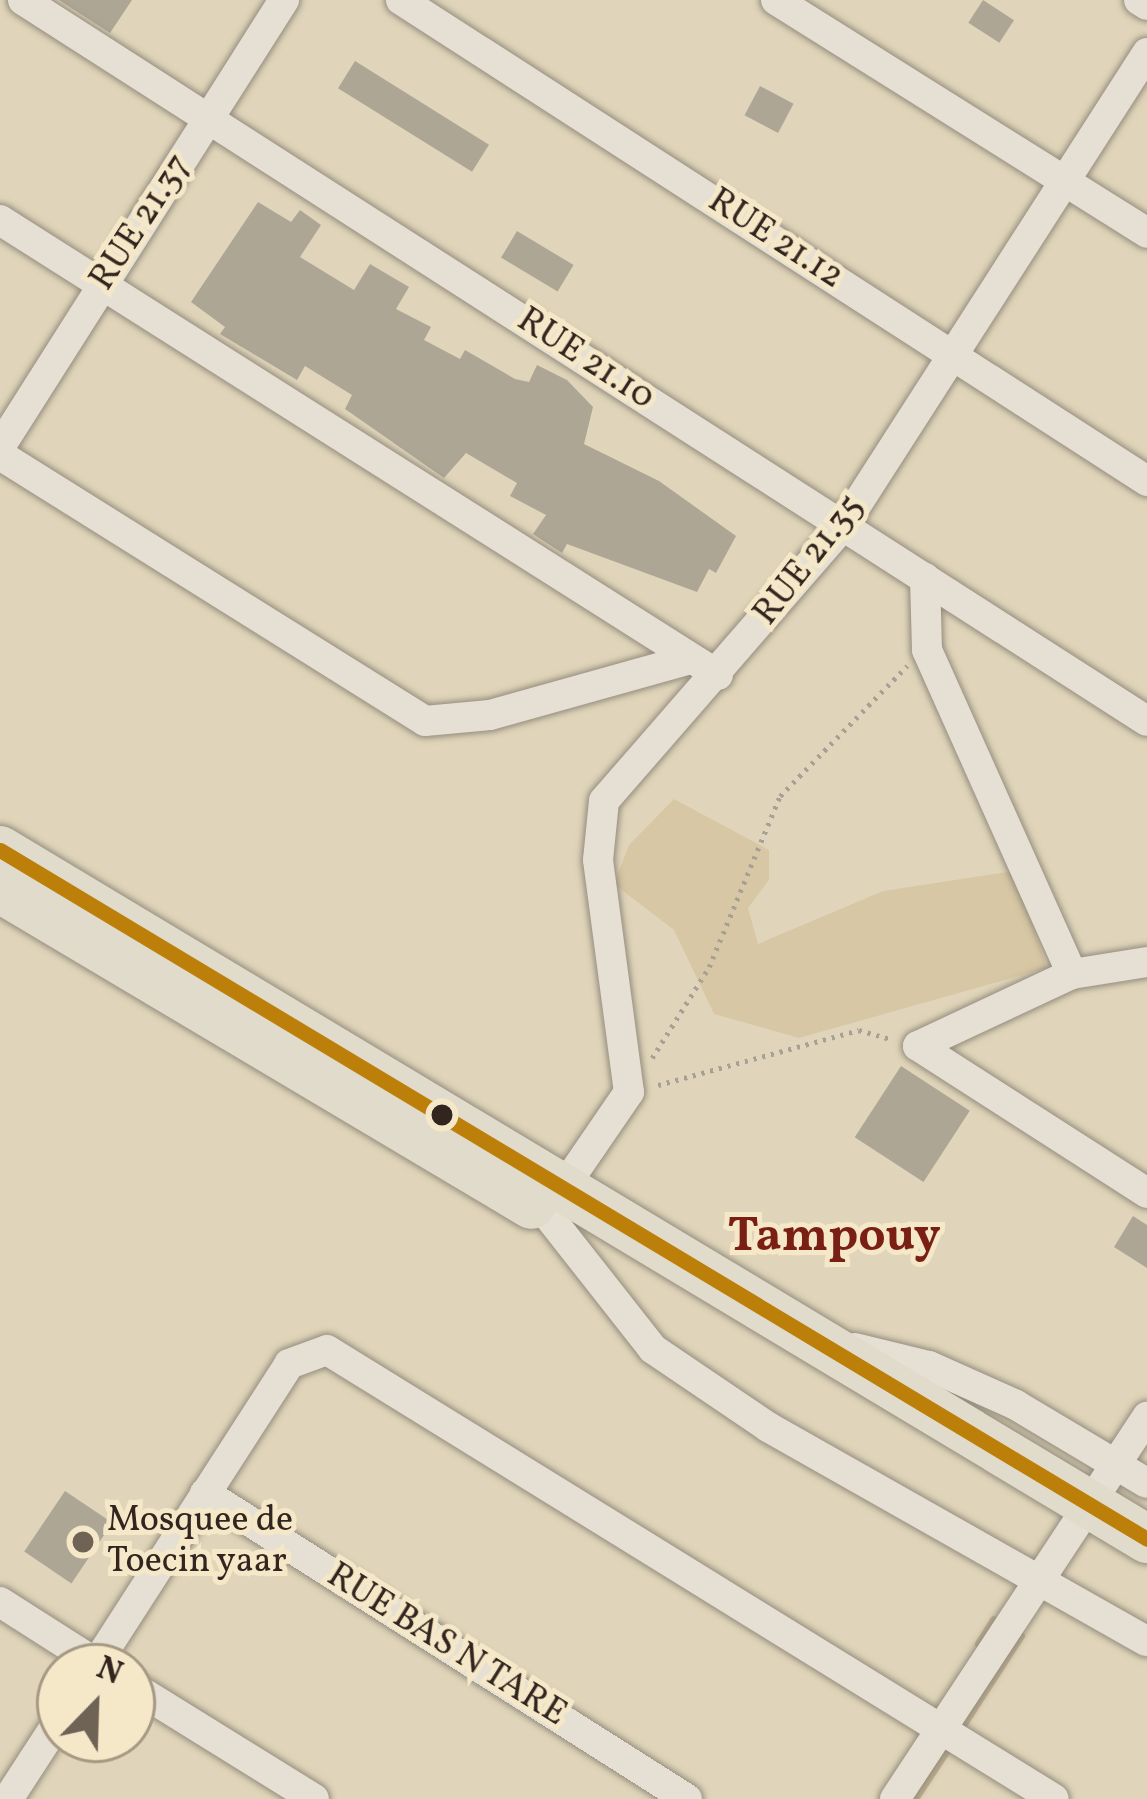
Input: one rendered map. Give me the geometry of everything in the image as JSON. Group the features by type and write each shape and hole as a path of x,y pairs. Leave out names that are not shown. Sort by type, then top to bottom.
{"main road":[{"path":"0,850 555,1200 1082,1514 1147,1539"},
{"path":"0,888 555,1200 810,1337 1082,1514 1147,1568"}],"street":[{"name":"RUE 21.10","path":"23,0 1147,721"},
{"name":"RUE 21.37","path":"0,451 284,0"},
{"name":"RUE 21.12","path":"401,0 1147,481"},
{"path":"776,0 1147,233"},
{"path":"1139,0 1147,5"},
{"name":"RUE 21.35","path":"629,1092 598,860 604,801 704,667 843,526 1147,52"},
{"path":"0,220 704,667"},
{"path":"0,451 424,721 490,715 704,667"},
{"path":"925,578 927,650 1072,974"},
{"path":"918,1046 1072,974 1147,962"},
{"path":"918,1046 1147,1193"},
{"path":"629,1092 555,1200 653,1349 768,1427 1147,1641"},
{"path":"810,1337 929,1366 1147,1483"},
{"path":"111,1643 289,1364 327,1350 1054,1799"},
{"path":"895,1799 1036,1575 1118,1465 1147,1417"},
{"name":"RUE BAS N TARE","path":"205,1493 687,1799"},
{"path":"0,1602 62,1643"},
{"path":"156,1701 314,1799"},
{"path":"8,1799 36,1756"}],"path":[{"path":"629,1092 709,967 780,796 870,693 927,650"},
{"path":"629,1092 860,1030 918,1046"}],"shaded area":[{"path":"674,799 769,850 769,880 748,908 758,944 883,891 1014,871 1047,968 799,1038 714,1014 674,930 614,884 629,845"}],"building":[{"path":"59,0 132,0 110,33"},
{"path":"983,0 1014,20 999,43 968,23"},
{"path":"355,61 489,145 472,172 338,88"},
{"path":"760,86 794,104 778,133 745,115"},
{"path":"258,202 291,222 300,210 321,225 300,257 354,290 370,264 409,287 396,309 431,327 424,340 460,359 465,350 515,379 529,382 537,365 567,380 593,407 584,444 659,481 736,536 716,573 709,569 697,592 567,544 562,553 533,534 546,515 510,496 517,483 466,453 444,478 345,409 352,395 305,366 297,380 220,334 225,327 191,302"},
{"path":"517,231 574,265 558,292 501,258"},
{"path":"901,1066 970,1111 923,1182 855,1137"},
{"path":"1133,1216 1147,1225 1147,1268 1114,1247"},
{"path":"65,1491 112,1523 71,1583 24,1552"}],"waterway":[{"path":"979,1644 994,1620"},
{"path":"960,1730 1021,1636"},
{"path":"915,1799 952,1743"}],"transit line":[{"path":"0,850 1147,1539"}],"place":[{"name":"Mosquee de Toecin yaar","path":"83,1542"}],"district":[{"name":"Tampouy","path":"834,1238"}]}
